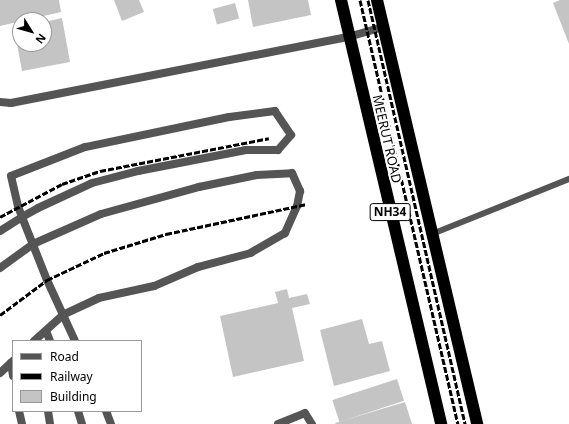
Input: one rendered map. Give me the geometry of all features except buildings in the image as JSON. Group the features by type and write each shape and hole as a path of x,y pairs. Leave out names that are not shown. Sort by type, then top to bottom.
{"highway":[{"name":"MEERUT ROAD","path":"341,0 348,37 441,424"},
{"name":"MEERUT ROAD","path":"377,0 477,424"}],"street":[{"path":"0,102 11,103 348,37 383,27"},
{"path":"0,231 22,217 92,183 138,170 246,150 278,150 291,135 275,111 228,117 85,147 11,176 22,217 75,340"},
{"path":"0,268 33,244 101,214 200,187 257,175 292,173 300,191 297,206 285,233 251,253 198,267 154,286 99,298 63,315 35,340"},
{"path":"46,331 50,340"},
{"path":"0,374 12,362"},
{"path":"19,412 22,424"},
{"path":"48,412 50,424"},
{"path":"78,412 82,424"},
{"path":"106,412 111,424"},
{"path":"278,424 305,413 312,424"}],"lane":[{"path":"432,234 569,180"}],"railway":[{"path":"360,0 458,424"},
{"path":"368,0 465,424"},
{"path":"0,217 62,184 100,171 269,138"},
{"path":"0,315 47,280 104,253 166,234 307,204"}]}
